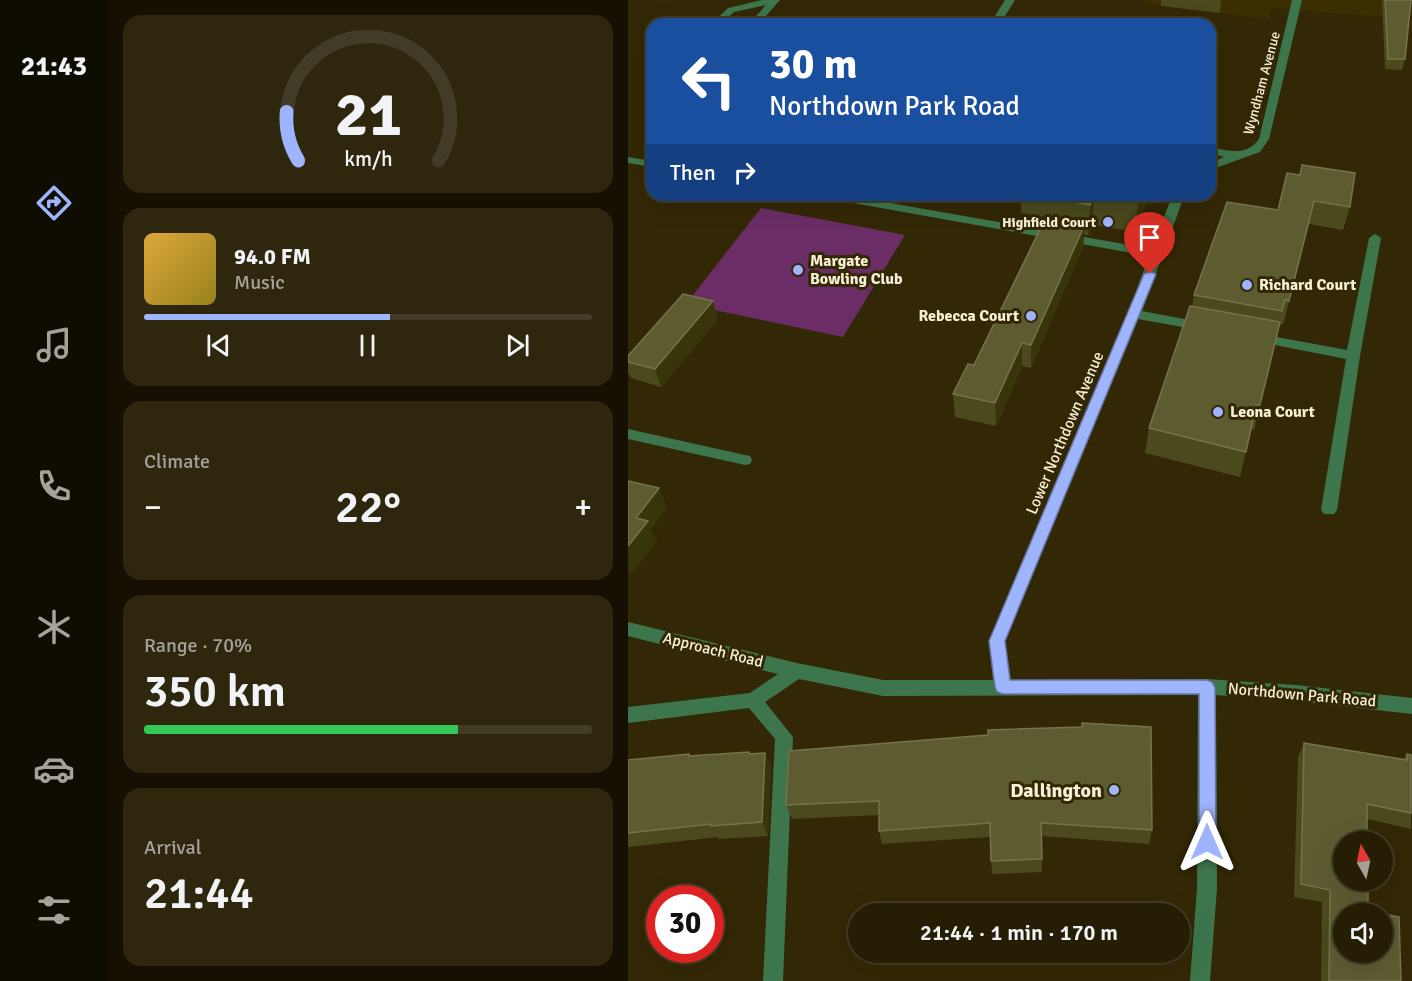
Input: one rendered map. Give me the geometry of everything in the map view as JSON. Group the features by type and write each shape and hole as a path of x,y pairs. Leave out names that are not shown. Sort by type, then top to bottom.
{"street":[{"path":"722,18 731,10 774,0"},
{"path":"759,18 774,0"},
{"path":"999,18 1010,0"},
{"name":"Wyndham Avenue","path":"1235,156 1256,150 1264,139 1297,0"},
{"path":"1216,151 1235,156"},
{"path":"1216,164 1235,156"},
{"path":"628,160 646,163"},
{"path":"859,201 1158,254"},
{"name":"Lower Northdown Avenue","path":"1003,687 997,641 1134,314 1176,201"},
{"path":"1329,510 1353,356 1375,238"},
{"path":"1134,314 1217,330"},
{"path":"1240,334 1353,356"},
{"path":"628,434 745,460"},
{"name":"Approach Road","path":"628,629 798,670"},
{"path":"628,715 753,700 798,670"},
{"name":"Northdown Park Road","path":"798,670 883,688 1207,687 1296,693 1411,706"},
{"path":"1200,981 1207,888 1207,687"},
{"path":"753,700 784,737 773,981"}],"shaded area":[{"path":"1146,0 1409,0 1408,19 1272,8 1269,19 1144,4"},
{"name":"Margate Bowling Club","path":"761,208 905,235 843,337 686,304"}],"building":[{"path":"1385,0 1411,0 1405,59 1388,59"},
{"path":"1302,165 1355,173 1350,207 1314,201 1289,301 1285,300 1282,311 1194,295 1227,202 1278,210 1287,173 1300,175"},
{"path":"1068,201 1092,201 1090,205"},
{"path":"1046,217 1085,224 1031,345 1022,343 995,403 953,394 968,364 974,365"},
{"path":"683,294 713,301 655,369 628,362 628,356"},
{"path":"1190,306 1280,322 1260,405 1256,405 1246,452 1149,428"},
{"path":"628,481 659,488 636,518 648,521 628,546"},
{"path":"1082,723 1151,727 1152,830 1041,823 1042,859 991,861 990,823 879,831 879,801 786,805 789,751 988,735 988,730 1082,727"},
{"path":"1304,743 1407,760 1407,754 1411,755 1411,813 1367,804 1367,831 1333,831 1333,891 1368,891 1368,903 1333,903 1333,963 1393,963 1393,916 1399,917 1401,981 1329,981 1330,890 1301,884"},
{"path":"749,752 749,754 765,753 762,822 711,826 711,824 628,833 628,760 689,754 689,756"}],"place":[{"name":"Highfield Court","path":"1108,222"},
{"name":"Margate Bowling Club","path":"798,270"},
{"name":"Richard Court","path":"1247,285"},
{"name":"Rebecca Court","path":"1031,316"},
{"name":"Leona Court","path":"1218,412"},
{"name":"Dallington","path":"1114,790"}],"route":[{"path":"1150,274 997,641 1003,687 1207,687 1207,842"}]}
